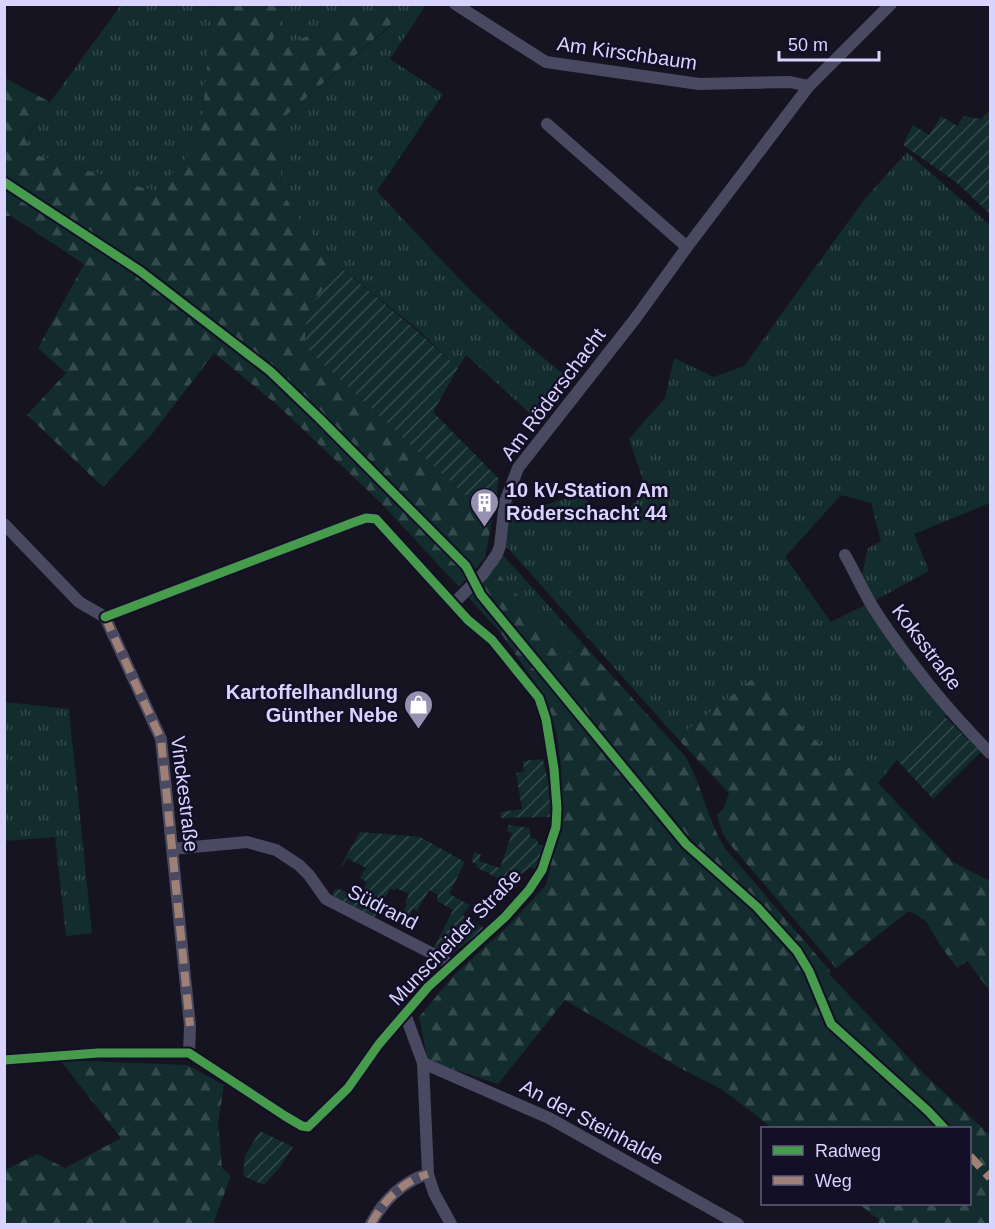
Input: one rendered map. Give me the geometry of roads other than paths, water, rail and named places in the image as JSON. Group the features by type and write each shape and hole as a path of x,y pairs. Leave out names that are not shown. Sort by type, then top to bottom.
{"street":[{"name":"Am Kirschbaum","path":"455,4 546,62 699,84 790,82 810,86"},
{"name":"Am Röderschacht","path":"453,604 483,574 500,546 505,502 518,468 635,319 810,86 891,4"},
{"path":"547,124 687,247"},
{"name":"Munscheider Straße","path":"105,617 232,567 371,518 380,522 468,620 492,640 539,698 549,735 557,808 550,848 542,870 534,883 505,916 451,965 405,1014 379,1044 348,1088 308,1127 285,1116 189,1053"},
{"path":"4,524 79,602 105,617"},
{"name":"Koksstraße","path":"845,555 875,611 919,672 959,721 990,753"},
{"name":"Vinckestraße","path":"105,617 161,739 190,1026 189,1053"},
{"name":"Südrand","path":"172,849 247,842 276,850 299,865 326,899 451,965"},
{"path":"405,1014 423,1063 428,1174 434,1193 451,1224"},
{"path":"4,1060 98,1053 189,1053"},
{"name":"An der Steinhalde","path":"423,1063 549,1118 738,1224"},
{"path":"371,1224 402,1185 428,1174"}],"place":[{"name":"10 kV-Station Am Röderschacht 44","path":"485,528"},
{"name":"Kartoffelhandlung Günther Nebe","path":"419,730"}]}
